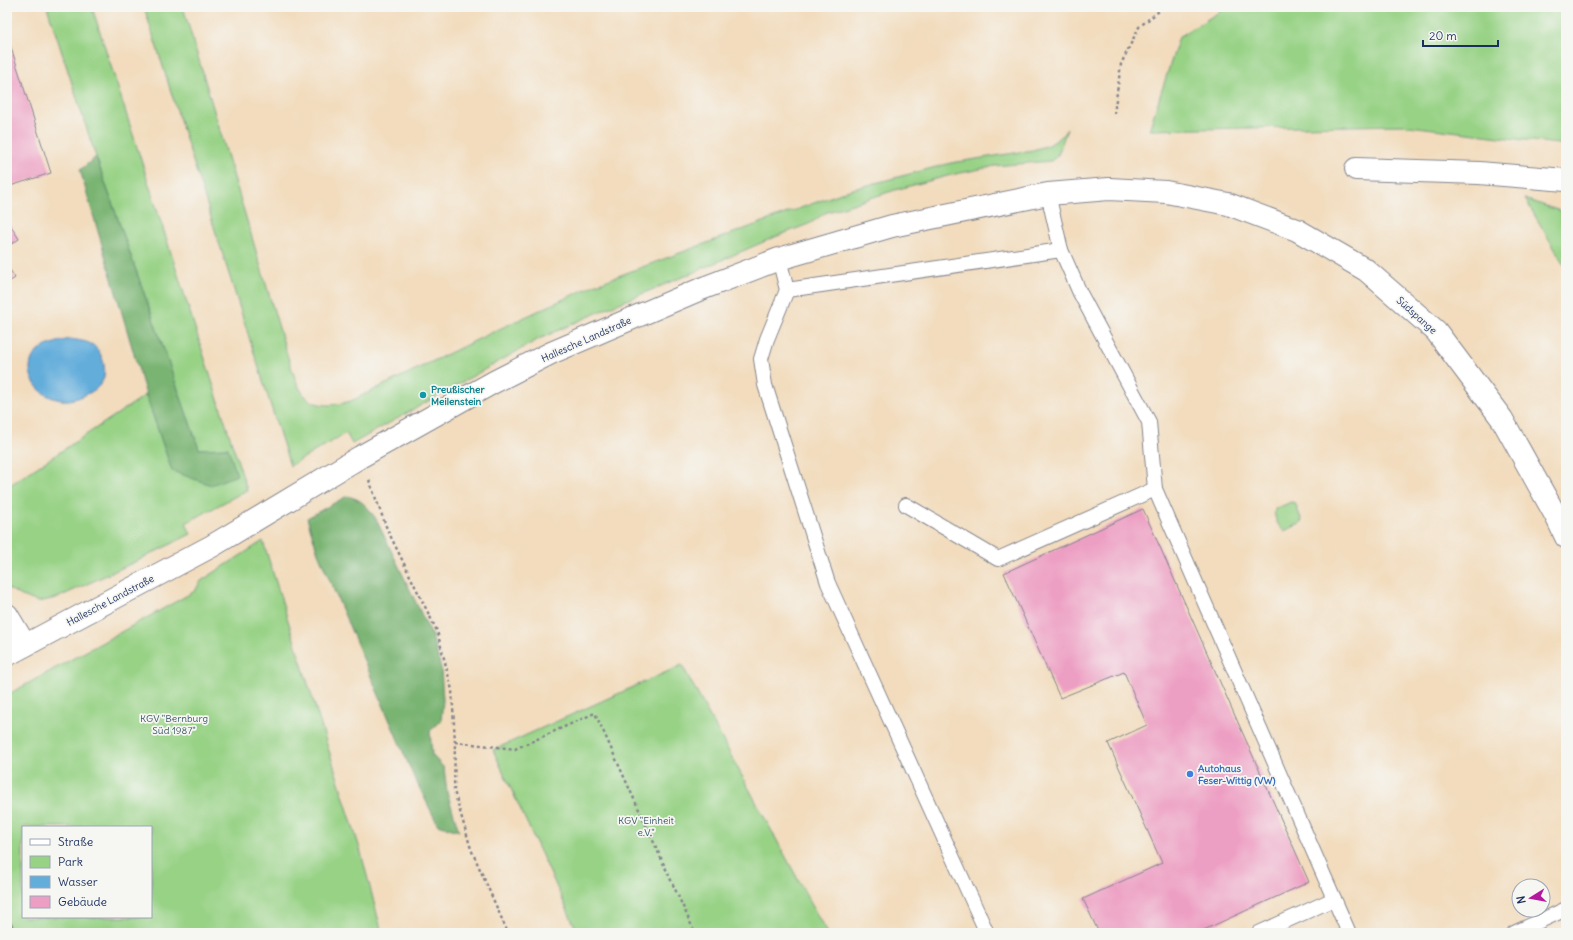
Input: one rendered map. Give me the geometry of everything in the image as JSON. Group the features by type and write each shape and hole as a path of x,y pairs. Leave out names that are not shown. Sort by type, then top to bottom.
{"main road":[{"path":"1356,169 1479,173 1566,180"},
{"name":"Südspange","path":"1048,194 1109,189 1166,192 1228,204 1297,230 1366,270 1436,331 1502,419 1556,516 1566,537"},
{"name":"Hallesche Landstraße","path":"16,650 212,546 340,468 494,382 551,353 701,289 779,260 846,239 938,215 1048,194"},
{"path":"7,615 16,650"}],"lane":[{"path":"1048,194 1061,250 1080,293 1149,422 1155,489 1349,933"},
{"path":"787,290 1061,250"},
{"path":"779,260 787,290 767,339 761,359 765,385 828,583 987,933"},
{"path":"906,506 998,559 1155,489"},
{"path":"1259,933 1334,899"},
{"path":"1514,933 1566,909"}],"path":[{"path":"1114,114 1121,64 1140,27 1164,7"},
{"path":"360,457 388,529 437,631 452,690 455,742 454,790 470,849 508,933"},
{"path":"455,742 515,750 595,713 695,933"},
{"path":"7,919 18,933"}],"green space":[{"path":"47,7 92,7 247,490 186,523 191,534 57,598 38,602 7,588 7,487 146,395 172,471 228,448 199,449 96,157"},
{"path":"144,7 183,7 295,377 299,388 305,396 312,402 322,405 351,401 594,285 849,190 951,163 1033,150 1049,145 1061,137 1067,129 1058,155 1051,161 995,166 951,175 895,190 825,213 811,223 610,307 539,339 352,444 346,433 290,466"},
{"path":"1227,7 1566,7 1566,145 1401,125 1149,130 1179,37"},
{"path":"96,157 199,449 228,448 237,475 211,485 172,471 146,395 80,170"},
{"path":"1525,199 1566,213 1566,268"},
{"path":"347,496 361,501 376,519 432,636 441,668 443,700 441,721 430,731 432,755 444,768 447,792 459,831 438,825 413,775 318,553 307,518"},
{"path":"1291,502 1295,503 1302,521 1300,524 1284,531 1276,521 1275,509"},
{"name":"KGV \"Bernburg Süd 1987\"","path":"263,541 360,849 382,933 7,933 7,695 195,591 201,581"},
{"name":"KGV \"Einheit e.V.\"","path":"682,665 827,933 578,933 493,750"}],"water":[{"path":"70,339 91,344 97,348 104,362 104,378 99,386 84,396 67,400 56,399 45,394 36,385 32,379 30,367 31,362 38,351 44,347"}],"building":[{"path":"7,35 51,173 7,187"},
{"path":"7,220 19,239 7,247"},
{"path":"7,265 15,278 7,283"},
{"path":"1143,509 1309,882 1197,933 1099,933 1083,899 1162,863 1108,743 1147,725 1124,672 1060,698 1004,573"}],"place":[{"name":"Preußischer Meilenstein","path":"423,395"},
{"name":"Autohaus Feser-Wittig (VW)","path":"1190,774"}]}
